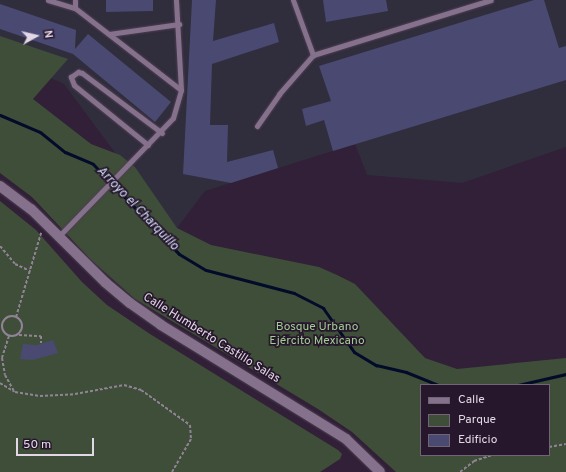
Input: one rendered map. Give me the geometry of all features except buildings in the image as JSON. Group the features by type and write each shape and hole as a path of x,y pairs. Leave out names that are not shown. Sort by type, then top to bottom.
{"street":[{"name":"Calle Humberto Castillo Salas","path":"0,186 44,222 130,303 161,325 346,439 380,472"}],"lane":[{"path":"48,0 76,8 182,90"},
{"path":"75,0 76,8"},
{"path":"59,236 148,145 162,133 173,118 182,90 179,24 176,0"},
{"path":"294,0 313,55"},
{"path":"257,126 279,94 313,55 491,0"},
{"path":"109,34 179,24"},
{"path":"148,145 74,85 71,77 78,72 82,73 162,133"}],"path":[{"path":"16,317 44,222"},
{"path":"0,246 15,264 30,271"},
{"path":"16,317 7,317 1,322 3,332 9,336 41,336 41,343"},
{"path":"16,317 22,326 18,335"},
{"path":"9,336 1,359 5,375 15,392"},
{"path":"0,383 15,392 40,396 75,394 124,385 141,390 190,425 191,439 172,472"},
{"path":"550,447 566,444"},
{"path":"460,472 474,462 489,456"}],"shaded area":[{"path":"0,0 566,0 566,147 462,183 367,175 355,144 205,191 174,232 64,84 0,55"}],"green space":[{"name":"Bosque Urbano Ejército Mexicano","path":"0,36 68,59 33,99 91,144 120,155 135,167 177,228 211,245 319,267 355,284 425,358 457,369 566,358 566,472 396,472 352,432 318,409 135,299 91,260 32,197 0,173"},
{"path":"0,201 36,230 82,282 107,305 150,334 338,450 342,454 340,459 320,472 0,472"}],"waterway":[{"name":"Arroyo el Charquillo","path":"0,115 40,132 65,152 93,164 179,254 206,270 294,293 323,308 354,352 376,365 406,372 436,384"},
{"name":"Arroyo el Charquillo","path":"522,384 566,374"}]}
